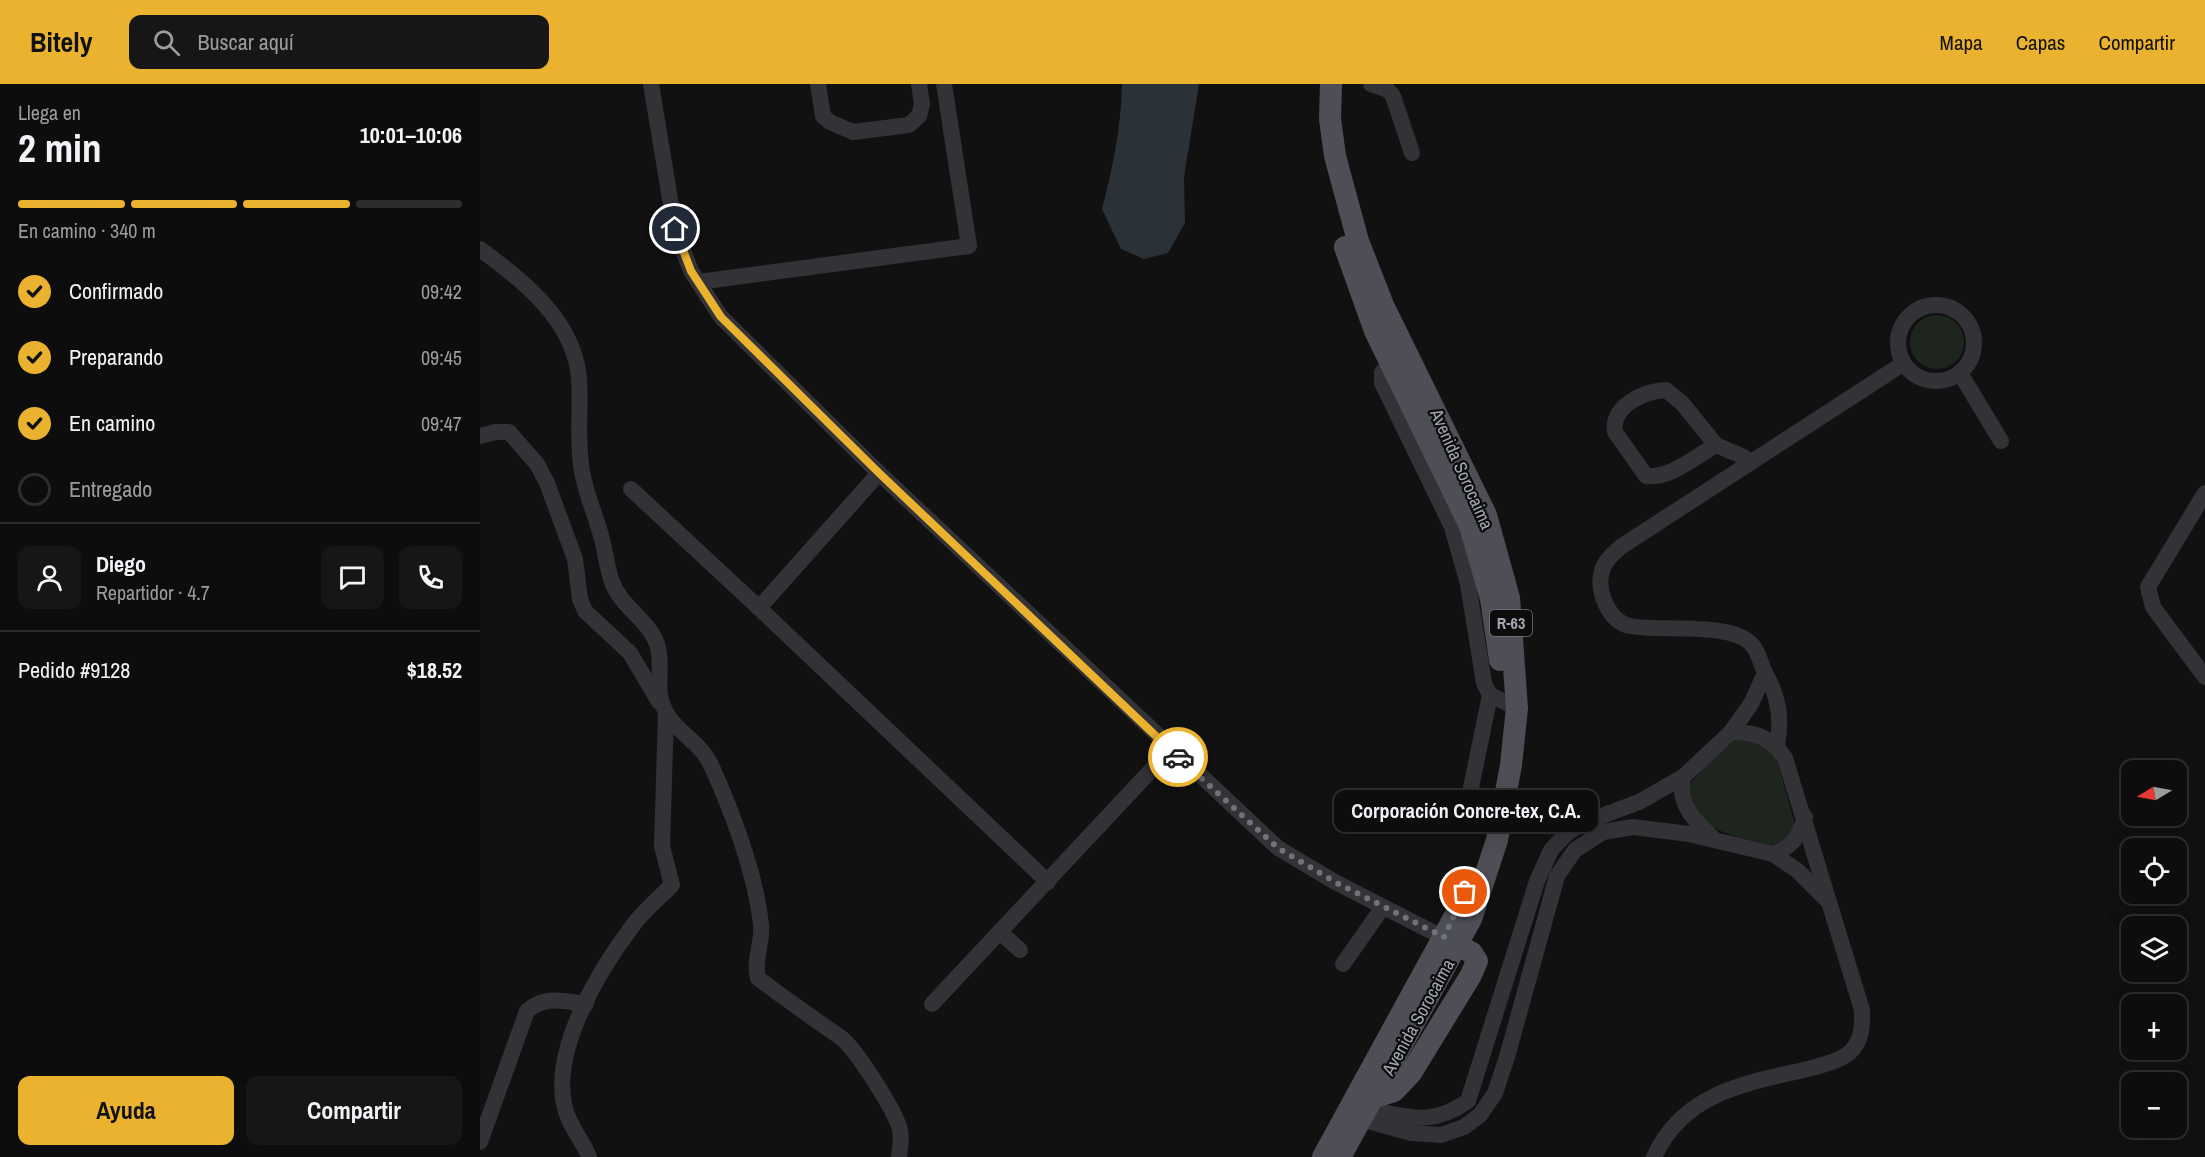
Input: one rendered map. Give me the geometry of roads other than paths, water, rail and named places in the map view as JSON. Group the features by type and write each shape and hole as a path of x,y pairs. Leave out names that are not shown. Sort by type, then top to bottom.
{"main road":[{"name":"Avenida Sorocaima","path":"1317,84 1322,163 1341,214 1486,515 1509,598 1499,749 1485,827 1451,941 1323,1157"},
{"name":"Avenida Sorocaima","path":"1331,84 1329,119 1341,214 1361,296 1390,361 1455,491 1480,554 1491,599 1500,658 1503,702"},
{"path":"1340,1157 1368,1108 1394,1091 1411,1073 1471,975 1477,961 1472,953 1451,941"}],"street":[{"path":"651,84 675,229 691,271 721,317 879,473 1278,848 1383,907 1451,941"},
{"path":"818,84 824,116 836,125 853,132 909,125 919,116 922,104 919,84"},
{"path":"698,282 969,246 944,84"},
{"path":"1371,84 1388,90 1393,96 1412,153"},
{"path":"480,249 535,294 557,320 573,351 579,380 582,477 615,588 625,605 649,630 656,643 660,664 658,691 666,711 674,725 699,746 711,766 753,878 762,926 755,971 758,978 819,1024 842,1038 851,1049 883,1095 896,1119 901,1141 899,1157"},
{"path":"1931,304 1943,305 1965,317 1975,340 1974,353 1960,374 1936,381 1923,379 1912,373 1904,363 1898,339 1905,321 1919,308 1931,304"},
{"path":"1777,745 1779,713 1772,684 1753,645 1740,635 1707,630 1629,626 1620,622 1611,613 1601,589 1602,571 1610,556 1904,363"},
{"path":"1960,374 2001,441"},
{"path":"1716,445 1668,473 1657,477 1646,476 1615,432 1614,426 1616,418 1636,396 1652,390 1665,390 1682,403 1716,445 1744,457 1748,464"},
{"path":"480,436 495,432 509,432 537,464 547,483 575,560 580,599 585,611 630,653 652,693 666,711 663,846 672,885 632,927 600,974 566,1053 562,1078 564,1106 571,1126 589,1157"},
{"path":"759,609 879,473"},
{"path":"630,489 1048,882"},
{"path":"2205,494 2148,587 2153,607 2205,677"},
{"path":"1368,1108 1416,1120 1442,1116 1468,1101 1537,881 1551,850 1567,834 1583,823 1639,802 1683,777 1731,732 1751,704 1765,673"},
{"path":"1466,812 1503,702"},
{"path":"1654,1157 1659,1144 1680,1118 1703,1100 1738,1086 1831,1063 1852,1051 1863,1030 1862,1010 1827,900 1805,817 1785,758 1777,745 1756,734 1731,732"},
{"path":"932,1004 1171,749"},
{"path":"1683,777 1682,795 1688,811 1715,839"},
{"path":"1773,854 1786,850 1802,829 1805,817"},
{"path":"1368,1108 1411,1133 1441,1135 1464,1127 1480,1115 1495,1093 1507,1057 1557,876 1575,850 1603,832 1633,827 1715,839 1773,854 1798,871 1827,900"},
{"path":"1343,964 1383,907"},
{"path":"1000,932 1020,950"},
{"path":"480,1142 527,1011 535,1004 549,999 586,1004"}],"place":[{"name":"Corporación Concre-tex, C.A.","path":"1465,892"}]}
